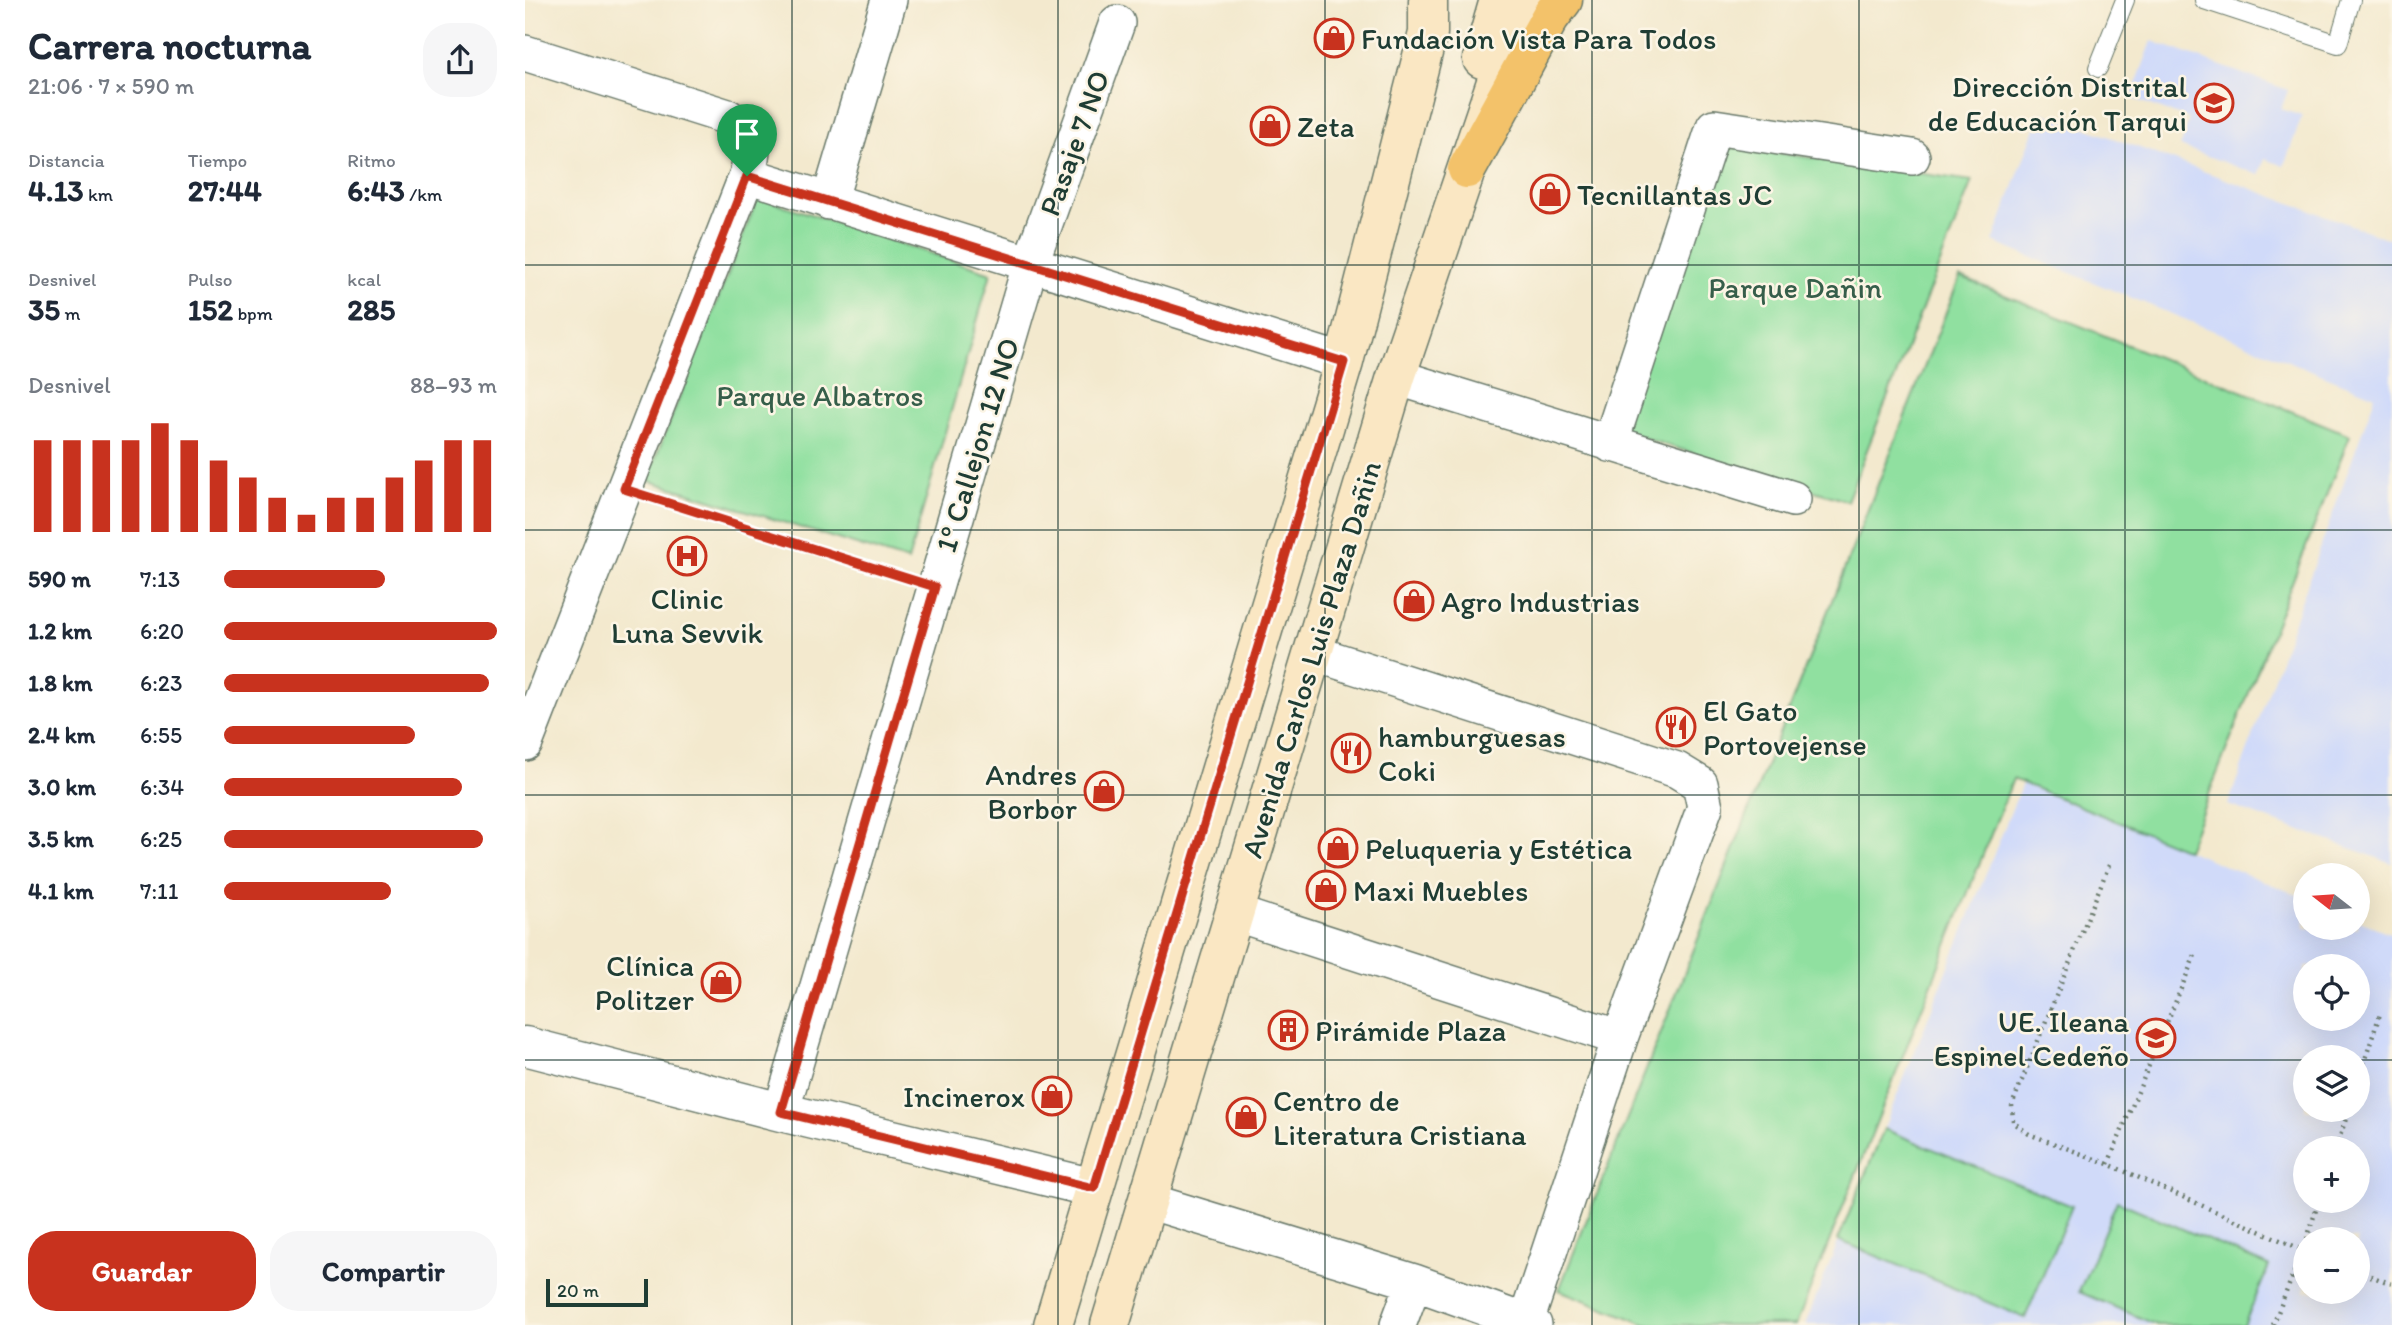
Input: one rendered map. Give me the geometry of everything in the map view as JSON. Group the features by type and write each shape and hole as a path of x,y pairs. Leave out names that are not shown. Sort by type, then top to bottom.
{"main road":[{"name":"Avenida Carlos Luis Plaza Dañin","path":"1053,1325 1344,362 1428,17 1447,0"},
{"path":"1446,229 1463,129 1499,0"},
{"name":"Avenida Carlos Luis Plaza Dañin","path":"1110,1325 1396,377 1498,76 1530,0"},
{"path":"1467,169 1550,17 1563,0"}],"street":[{"path":"829,202 889,0"},
{"name":"Pasaje 7 NO","path":"1031,262 1117,23"},
{"path":"525,53 728,117 746,130 753,150 747,176 525,743"},
{"path":"1610,443 1714,127 1912,157"},
{"path":"747,176 1031,262 1344,362"},
{"name":"1º Callejon 12 NO","path":"781,1112 1031,262"},
{"path":"1396,377 1793,499"},
{"path":"1148,1201 1414,1282 1530,1323 1620,1038 1705,807 1700,784 1677,770 1313,653"},
{"path":"1234,913 1620,1038"},
{"path":"525,1046 1094,1188"},
{"path":"1398,1325 1414,1282"}],"lane":[{"path":"2098,68 2125,0"},
{"path":"2204,0 2338,44 2351,0"}],"path":[{"path":"624,489 935,587"},
{"path":"2109,865 2012,1105 2014,1122 2029,1134 2108,1164 2293,1244"},
{"path":"2108,1164 2195,955"},
{"path":"2370,1045 2381,1011"},
{"path":"2273,1325 2293,1276"},
{"path":"2370,1276 2392,1284"}],"shaded area":[{"name":"Dirección Distrital de Educación Tarqui","path":"2152,41 2288,90 2281,109 2302,116 2284,166 2265,159 2259,175 2180,146 2189,119 2131,98"},
{"path":"2041,112 2392,240 2392,863 2228,805 2375,396 1993,242"},
{"name":"UE. Ileana Espinel Cedeño","path":"2022,784 2293,893 2293,940 2370,940 2370,925 2392,934 2392,1325 1805,1325"}],"green space":[{"name":"Parque Dañin","path":"1709,143 1972,181 1847,501 1615,429"},
{"name":"Parque Albatros","path":"758,197 991,273 908,561 647,480"},
{"path":"1960,277 2350,435 2187,850 2013,779 1796,1325 1647,1325 1559,1290"},
{"path":"1884,1129 2072,1206 2025,1318 1838,1240"},
{"path":"2117,1201 2269,1266 2244,1325 2157,1325 2079,1292"}],"place":[{"name":"Fundación Vista Para Todos","path":"1334,38"},
{"name":"Dirección Distrital de Educación Tarqui","path":"2214,103"},
{"name":"Zeta","path":"1270,126"},
{"name":"Tecnillantas JC","path":"1550,194"},
{"name":"Clinic Luna Sevvik","path":"687,556"},
{"name":"Agro Industrias","path":"1414,601"},
{"name":"El Gato Portovejense","path":"1676,727"},
{"name":"hamburguesas Coki","path":"1351,753"},
{"name":"Andres Borbor","path":"1104,791"},
{"name":"Peluqueria y Estética","path":"1338,848"},
{"name":"Maxi Muebles","path":"1326,890"},
{"name":"Clínica Politzer","path":"721,982"},
{"name":"Pirámide Plaza","path":"1288,1030"},
{"name":"UE. Ileana Espinel Cedeño","path":"2156,1038"},
{"name":"Incinerox","path":"1052,1096"},
{"name":"Centro de Literatura Cristiana","path":"1246,1117"}],"route":[{"path":"747,176 1031,262 1344,362 1094,1188 781,1112 935,587 624,489 747,176"}]}
